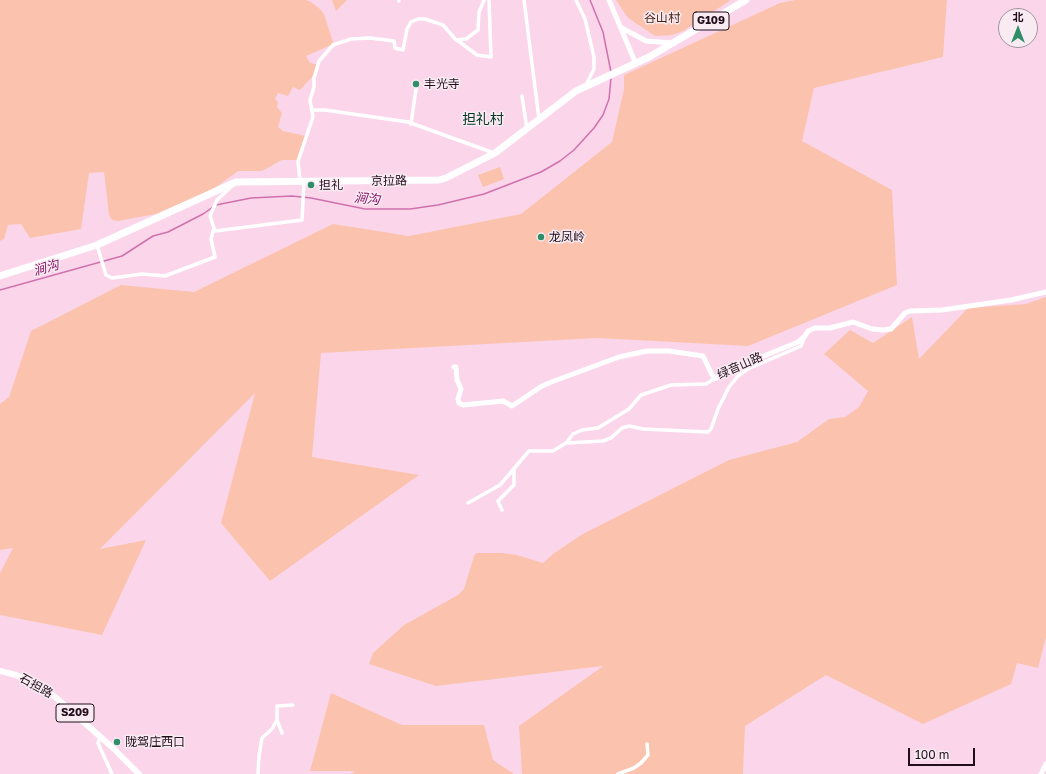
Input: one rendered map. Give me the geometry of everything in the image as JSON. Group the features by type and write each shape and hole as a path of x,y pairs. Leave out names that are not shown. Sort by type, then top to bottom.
{"highway":[{"name":"京拉路","path":"0,276 97,245 236,182 439,180 457,174 495,153 565,98 586,85 634,65 746,0"}],"main road":[{"name":"石担路","path":"0,671 16,675 43,688 67,706 101,737 137,774"}],"street":[{"path":"456,40 466,39 478,30 479,12 484,0"},
{"path":"214,228 215,231 302,220 304,190 298,161 311,126 313,110 310,100 319,61 333,45 351,39 370,38 394,41 396,48 403,50 407,29 411,22 418,19 425,19 443,25 456,40 477,55 491,57 489,0"},
{"path":"524,0 539,119"},
{"path":"576,0 585,19 594,57 594,69 588,78 586,85"},
{"path":"610,0 634,65"},
{"path":"621,27 646,41 661,43 675,42"},
{"path":"412,124 416,89"},
{"path":"522,96 527,129"},
{"path":"313,110 325,110 412,124 495,153"},
{"path":"97,245 106,275 112,278 142,274 165,276 216,257 211,239 214,228 210,216 217,200 236,182"},
{"name":"绿音山路","path":"454,367 456,367 457,380 461,389 458,399 460,403 463,405 503,400 512,406 542,386 554,381 619,357 647,351 669,351 703,356 714,379 737,367 798,342 808,331 815,328 830,328 853,322 872,329 892,329 905,313 910,311 955,308 1011,300 1046,292"},
{"path":"468,503 500,484 529,451 553,451 566,444 611,438 622,428 629,426 644,429 708,432 712,429 718,409 729,387 738,376 748,369 801,346 805,336"},
{"path":"566,444 573,434 582,430 598,428 629,409 641,395 672,385 706,384 714,379"},
{"path":"502,510 498,501 514,485 514,469"},
{"path":"282,733 277,720 277,706 293,705"},
{"path":"258,774 262,738 272,729 277,720"},
{"path":"101,737 98,743 112,774"},
{"path":"618,774 634,768 648,756 647,744"},
{"path":"1041,774 1046,764"}],"green space":[{"path":"0,0 306,0 311,2 324,14 333,42 331,45 306,56 310,63 319,65 313,76 300,90 293,87 288,96 278,93 275,99 278,102 277,107 282,113 278,127 283,131 306,136 307,139 300,157 297,160 282,160 262,171 238,171 212,190 156,214 118,221 112,220 109,215 104,172 89,173 81,229 30,238 21,224 8,225 4,239 0,241"},
{"path":"332,0 347,0 336,11"},
{"name":"谷山村","path":"616,0 731,0 683,31 672,35 655,36 628,18"},
{"path":"795,0 947,0 943,57 814,88 802,141 892,190 897,285 748,346 597,338 321,353 312,457 419,475 270,581 221,523 255,393 100,549 146,540 102,635 0,615 0,573 13,548 0,550 0,404 9,397 31,331 121,285 194,292 333,224 409,236 521,214 612,142 624,89 624,75 780,3"},
{"path":"500,167 504,179 483,187 478,175"},
{"path":"1046,297 1046,637 1038,668 1017,663 1011,684 923,724 826,675 745,726 743,774 522,774 519,726 603,666 436,686 369,664 373,653 404,625 458,595 464,589 476,553 502,553 517,555 543,563 553,554 581,535 729,460 797,442 829,419 845,417 859,407 868,391 824,354 850,330 873,343 912,317 919,359 968,308 1026,304"},
{"path":"331,693 402,725 484,725 493,760 514,774 351,774 355,771 310,771"}],"waterway":[{"name":"涧沟","path":"590,0 603,32 611,72"},
{"name":"涧沟","path":"216,205 251,198 292,196 311,198 365,209 410,209 438,205 484,194 541,172 560,161 574,150 594,128 603,115 609,99 611,78"},
{"name":"涧沟","path":"0,290 122,256 153,236 168,232 203,214 213,207"}],"place":[{"name":"丰光寺","path":"416,84"},
{"name":"担礼","path":"311,185"},
{"name":"龙凤岭","path":"541,237"},
{"name":"陇驾庄西口","path":"117,742"}],"district":[{"name":"担礼村","path":"483,120"}]}
